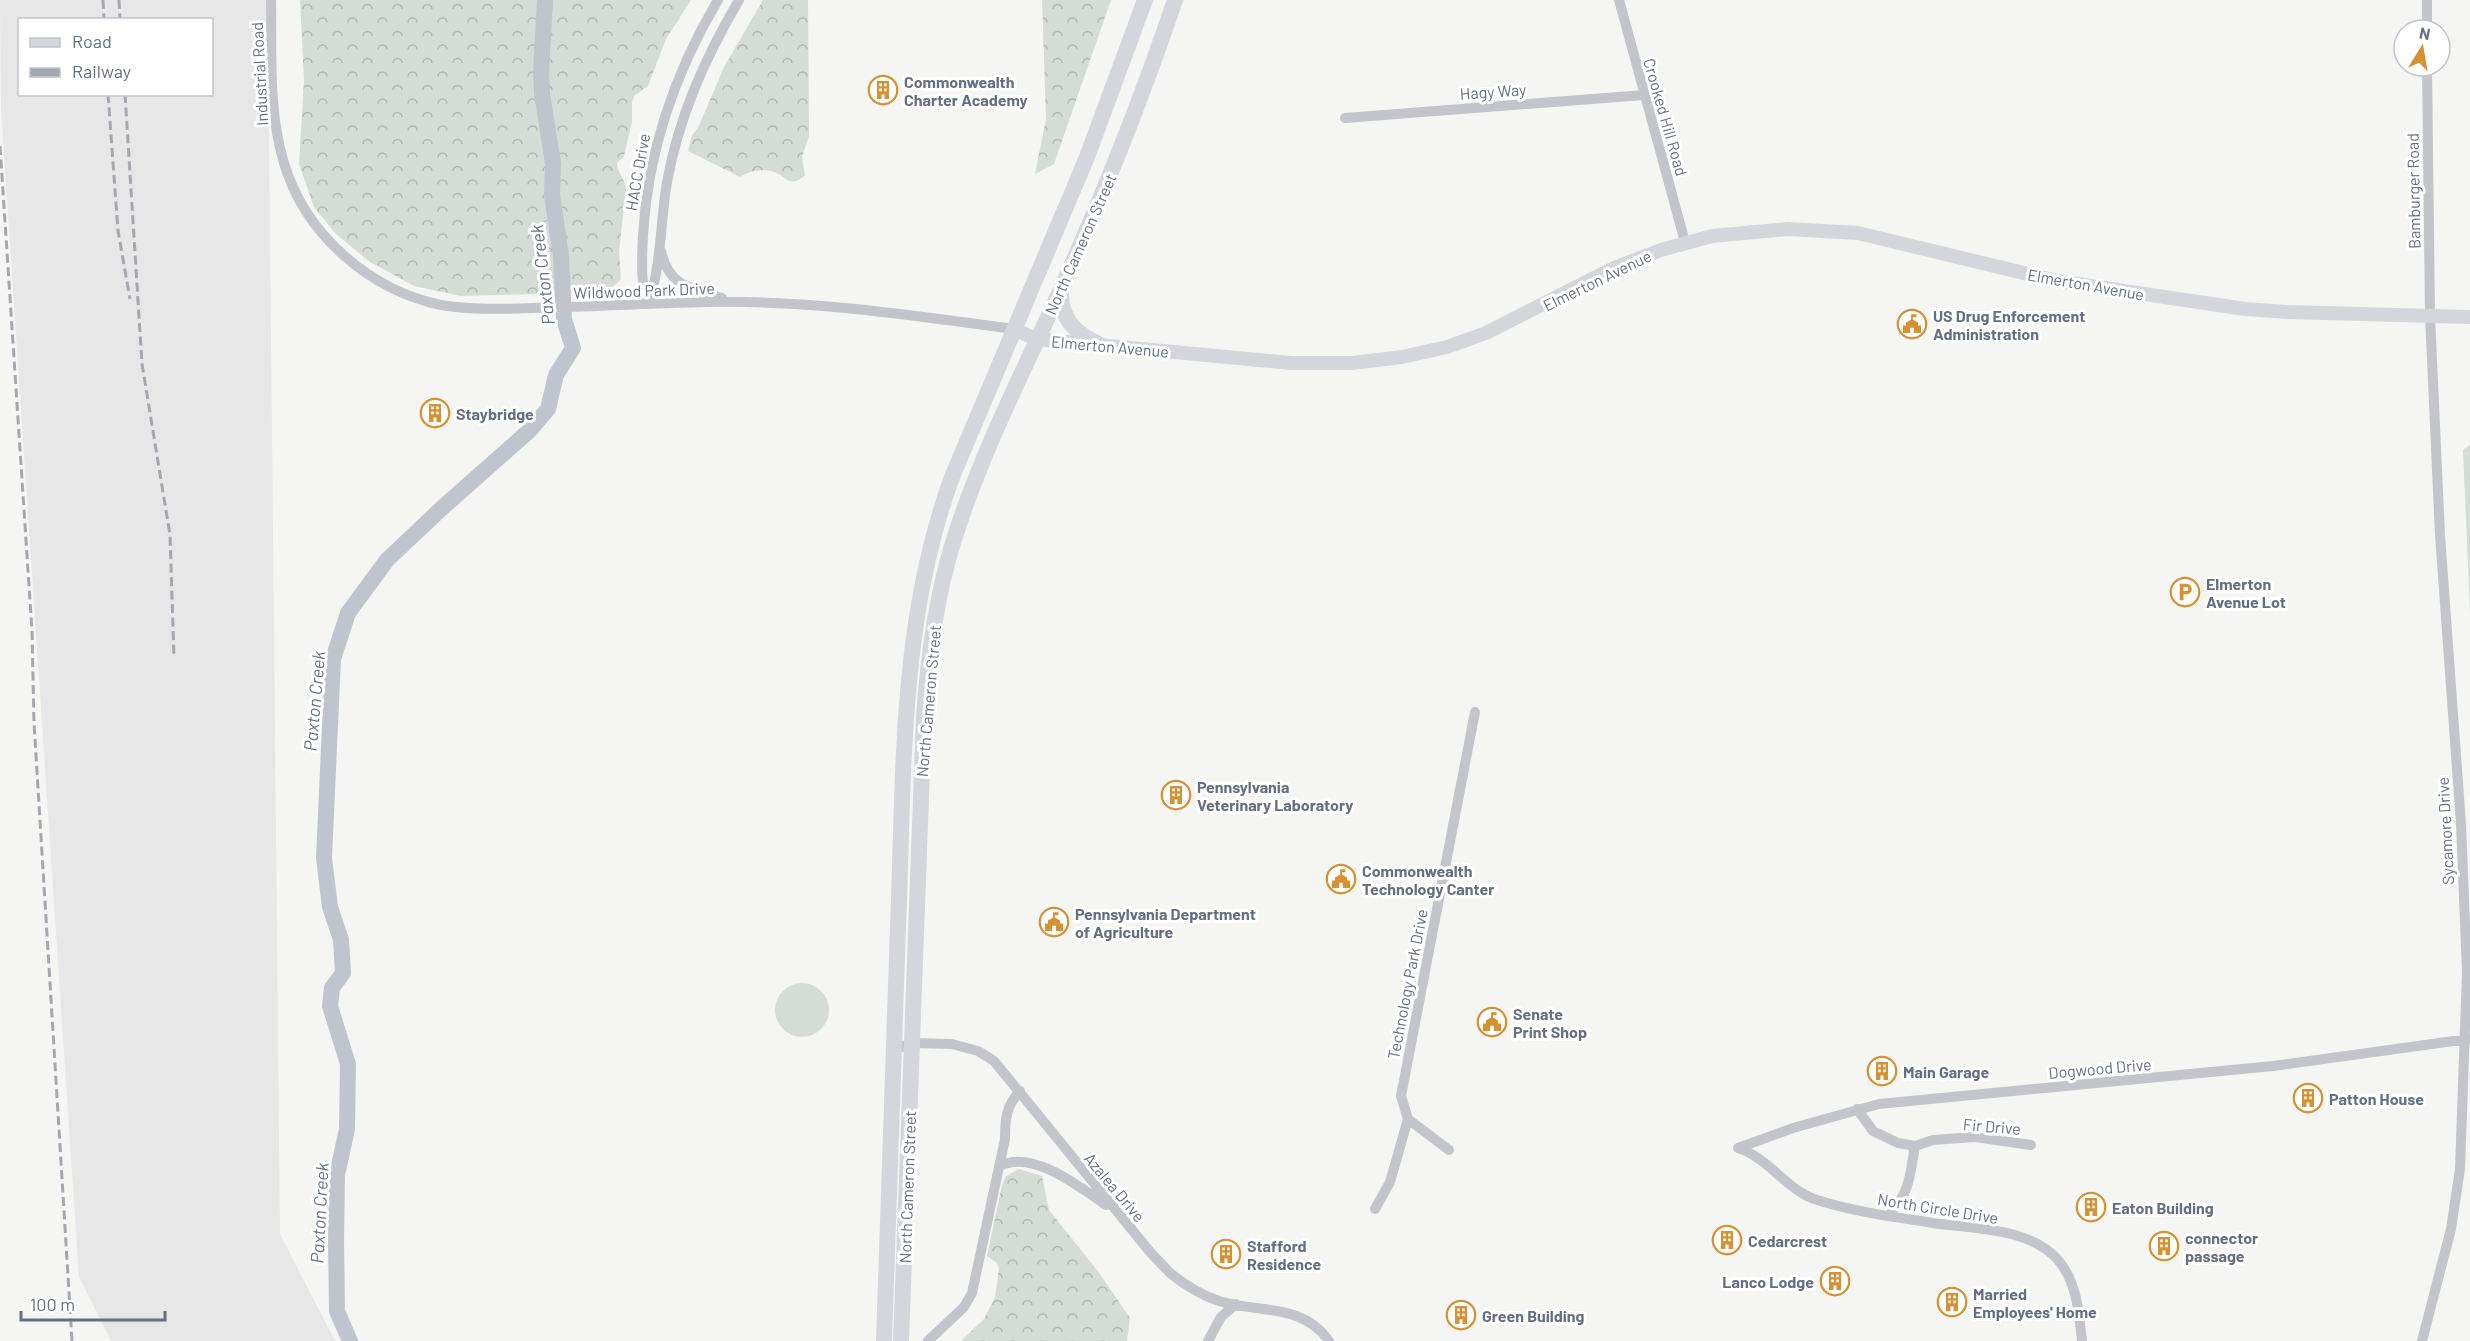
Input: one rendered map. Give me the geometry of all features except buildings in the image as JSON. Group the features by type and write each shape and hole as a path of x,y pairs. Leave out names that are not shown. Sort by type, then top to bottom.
{"highway":[{"name":"North Cameron Street","path":"884,1341 906,700 918,603 928,553 943,502 1105,112 1145,0"},
{"name":"North Cameron Street","path":"901,1341 924,716 934,624 945,573 960,521 1036,339 1061,289 1124,142 1175,0"},
{"path":"1061,289 1062,307 1067,321 1079,334 1100,345"}],"main road":[{"name":"Elmerton Avenue","path":"1014,329 1036,339 1291,363 1352,363 1402,357 1447,347 1486,333 1637,258 1685,242 1764,229 1835,231 1877,237 2057,281 2234,307 2288,312 2470,318"}],"street":[{"name":"Industrial Road","path":"271,0 275,117 283,161 290,181"},
{"name":"HACC Drive","path":"648,304 642,287 642,249 645,205 653,157 673,88 694,42 718,0"},
{"name":"HACC Drive","path":"648,304 661,249 667,184 684,115 710,51 739,0"},
{"name":"Crooked Hill Road","path":"1620,0 1685,242"},
{"path":"2427,0 2427,18"},
{"name":"Bamburger Road","path":"2427,78 2430,316"},
{"name":"Hagy Way","path":"1345,118 1644,95"},
{"name":"Wildwood Park Drive","path":"290,181 310,217 336,248 368,273 398,291 430,302 460,307 549,308 734,302 803,304 1014,329"},
{"name":"HACC Drive","path":"661,249 666,268 681,284 734,302"},
{"name":"Sycamore Drive","path":"2422,1341 2451,1229 2460,1169 2467,1039 2462,836 2440,535 2430,316"},
{"name":"Technology Park Drive","path":"1375,1209 1390,1182 1408,1119 1401,1096 1475,712"},
{"name":"Dogwood Drive","path":"1738,1148 1793,1128 1879,1104 2273,1066 2380,1053 2467,1039"},
{"path":"895,1042 912,1043"},
{"name":"Azalea Drive","path":"912,1043 952,1044 978,1051 994,1061 1162,1266 1181,1282 1205,1295 1236,1305 1291,1313 1311,1323 1329,1341"},
{"path":"928,1341 970,1299 1000,1166 1009,1105 1020,1091"},
{"name":"Fir Drive","path":"1857,1109 1873,1131 1898,1143 1915,1146 1934,1140 1975,1137 2031,1145"},
{"path":"1408,1119 1449,1150"},
{"path":"1889,1216 1908,1188 1915,1146"},
{"name":"North Circle Drive","path":"1738,1148 1749,1152 1792,1187 1808,1196 1889,1216 2007,1233 2044,1248 2057,1259 2071,1281 2076,1298 2082,1341"},
{"path":"1000,1166 1014,1160 1045,1168 1077,1185 1119,1214"},
{"path":"1208,1341 1221,1317 1236,1305"}],"shaded area":[{"path":"0,0 266,0 280,1234 335,1341 111,1341 79,1277 1,109"}],"green space":[{"path":"300,0 691,0 666,39 648,86 634,96 632,102 632,122 624,156 617,163 626,190 619,251 621,279 613,287 615,292 461,296 414,286 370,262 336,234 314,207 299,164 304,80"},
{"path":"763,0 808,0 809,136 802,157 805,175 792,182 774,172 765,170 740,177 688,151 692,135 698,128 724,67"},
{"path":"1042,0 1111,0 1054,164 1035,174 1046,119"},
{"path":"2470,445 2470,612 2463,450"},
{"path":"797,983 807,983 817,987 825,995 829,1010 825,1025 817,1033 807,1037 797,1037 787,1033 779,1025 775,1015 775,1005 779,995 787,987"},
{"path":"1019,1169 1042,1176 1049,1210 1097,1270 1130,1318 1127,1341 961,1341 984,1319 995,1297 999,1268 997,1263 987,1256 1002,1185 1006,1176"}],"waterway":[{"name":"Paxton Creek","path":"350,1341 337,1311 336,1241 337,1175 347,1129 348,1064 330,1006 332,988 343,973 341,940 330,907 324,858 333,659 348,613 387,560 529,431 548,409 556,375 573,348 564,319 561,256 552,195 553,164 542,93 545,0"}],"railway":[{"path":"103,0 104,18"},
{"path":"119,0 120,18"},
{"path":"108,96 118,231 130,299"},
{"path":"125,96 142,364 170,535 174,658"},
{"path":"0,146 32,631 34,723 72,1341"}],"place":[{"name":"Commonwealth Charter Academy","path":"883,90"},
{"name":"US Drug Enforcement Administration","path":"1912,324"},
{"name":"Staybridge","path":"435,413"},
{"name":"Elmerton Avenue Lot","path":"2185,592"},
{"name":"Pennsylvania Veterinary Laboratory","path":"1176,795"},
{"name":"Commonwealth Technology Canter","path":"1341,879"},
{"name":"Pennsylvania Department of Agriculture","path":"1054,922"},
{"name":"Senate Print Shop","path":"1492,1022"},
{"name":"Main Garage","path":"1882,1071"},
{"name":"Patton House","path":"2308,1098"},
{"name":"Eaton Building","path":"2091,1207"},
{"name":"Cedarcrest","path":"1727,1240"},
{"name":"connector passage","path":"2164,1246"},
{"name":"Stafford Residence","path":"1226,1254"},
{"name":"Lanco Lodge","path":"1835,1281"},
{"name":"Married Employees' Home","path":"1952,1302"},
{"name":"Green Building","path":"1461,1315"}]}
